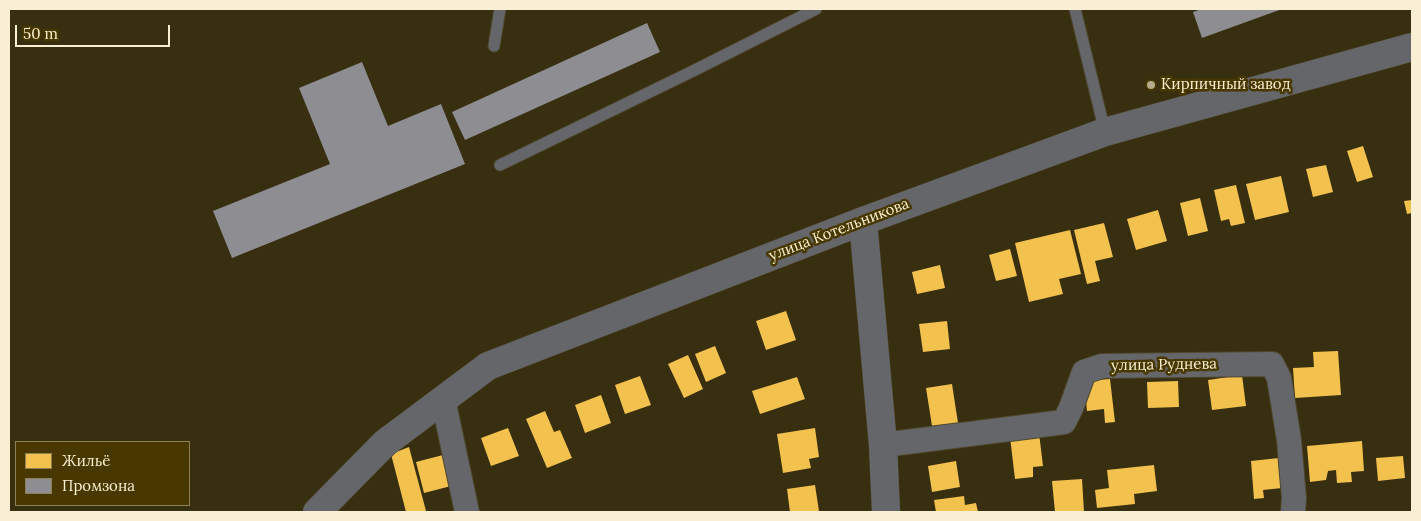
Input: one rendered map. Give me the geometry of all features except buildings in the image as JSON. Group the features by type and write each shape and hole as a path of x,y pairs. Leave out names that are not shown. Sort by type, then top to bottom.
{"street":[{"name":"улица Котельникова","path":"317,512 385,443 488,366 863,221 1105,132 1412,46"},
{"path":"863,221 883,445 886,512"},
{"name":"улица Руднева","path":"883,445 1064,422 1084,372 1102,366 1272,364 1279,378 1289,440 1294,498 1293,512"},
{"path":"444,399 467,512"}],"lane":[{"path":"494,46 500,9"},
{"path":"500,165 816,9"},
{"path":"1075,9 1105,132"}],"place":[{"name":"Кирпичный завод","path":"1151,85"}]}
